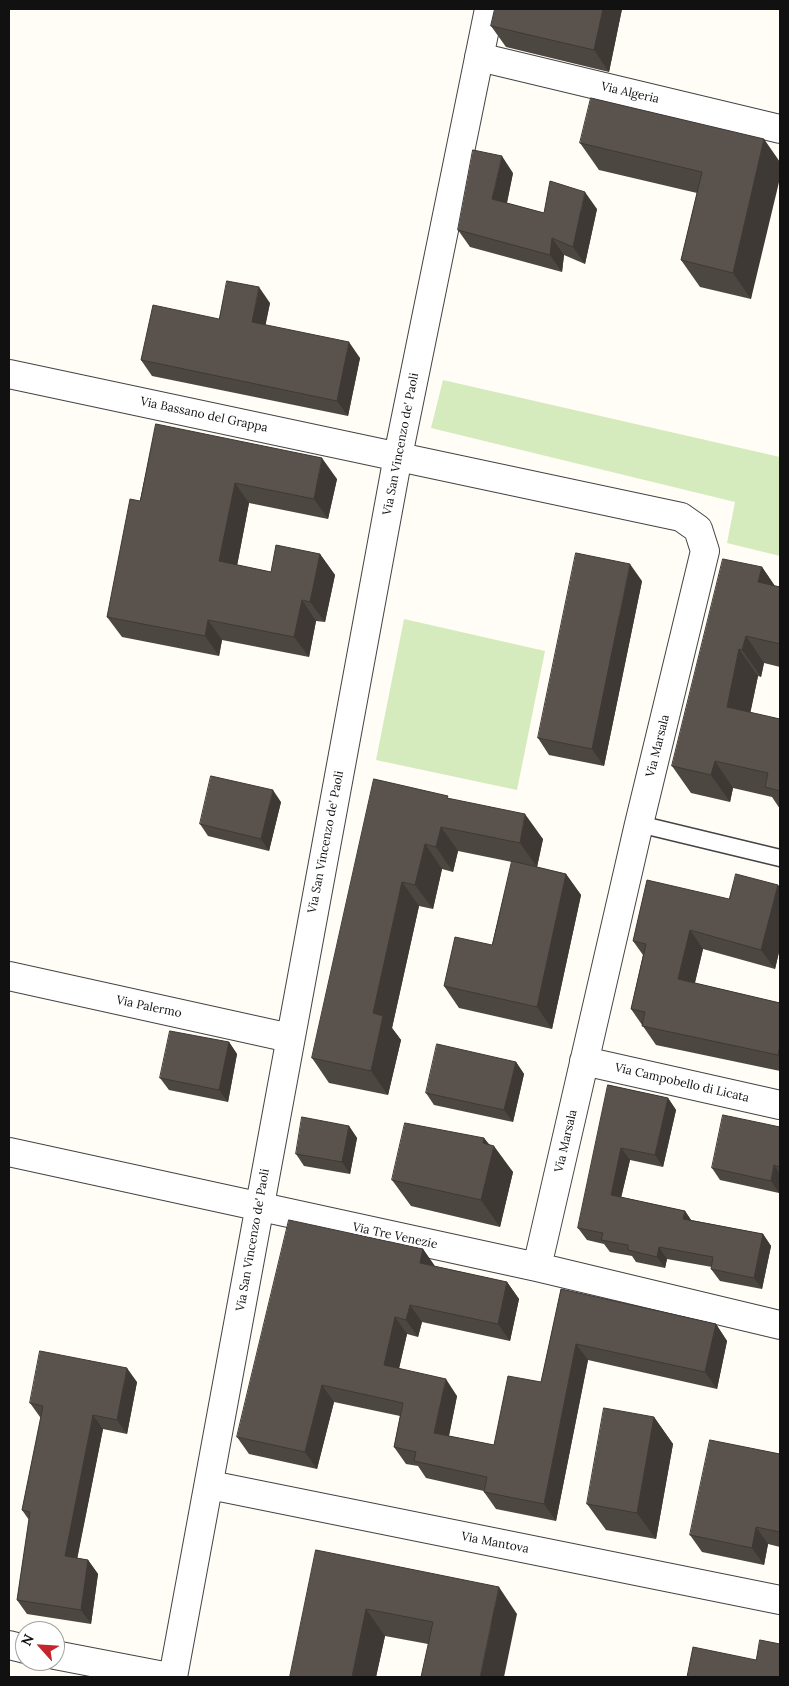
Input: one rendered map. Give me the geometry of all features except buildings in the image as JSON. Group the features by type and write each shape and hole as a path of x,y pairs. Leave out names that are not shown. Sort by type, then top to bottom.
{"street":[{"name":"Via San Vincenzo de' Paoli","path":"173,1677 210,1486 259,1207 398,456 488,9"},
{"name":"Via Algeria","path":"479,57 780,129"},
{"name":"Via Bassano del Grappa","path":"9,374 398,456"},
{"name":"Via Marsala","path":"398,456 682,517 698,529 705,551 639,824 537,1267"},
{"name":"Via Palermo","path":"9,976 290,1038"},
{"name":"Via Campobello di Licata","path":"584,1061 780,1106"},
{"name":"Via Tre Venezie","path":"9,1152 537,1267 780,1325"},
{"name":"Via Mantova","path":"210,1486 780,1600"},
{"path":"65,1657 169,1677"}],"lane":[{"path":"639,824 780,858"}],"green space":[{"path":"443,380 780,457 780,556 727,543 735,502 431,428"},
{"path":"404,619 545,651 517,790 376,760"}]}
